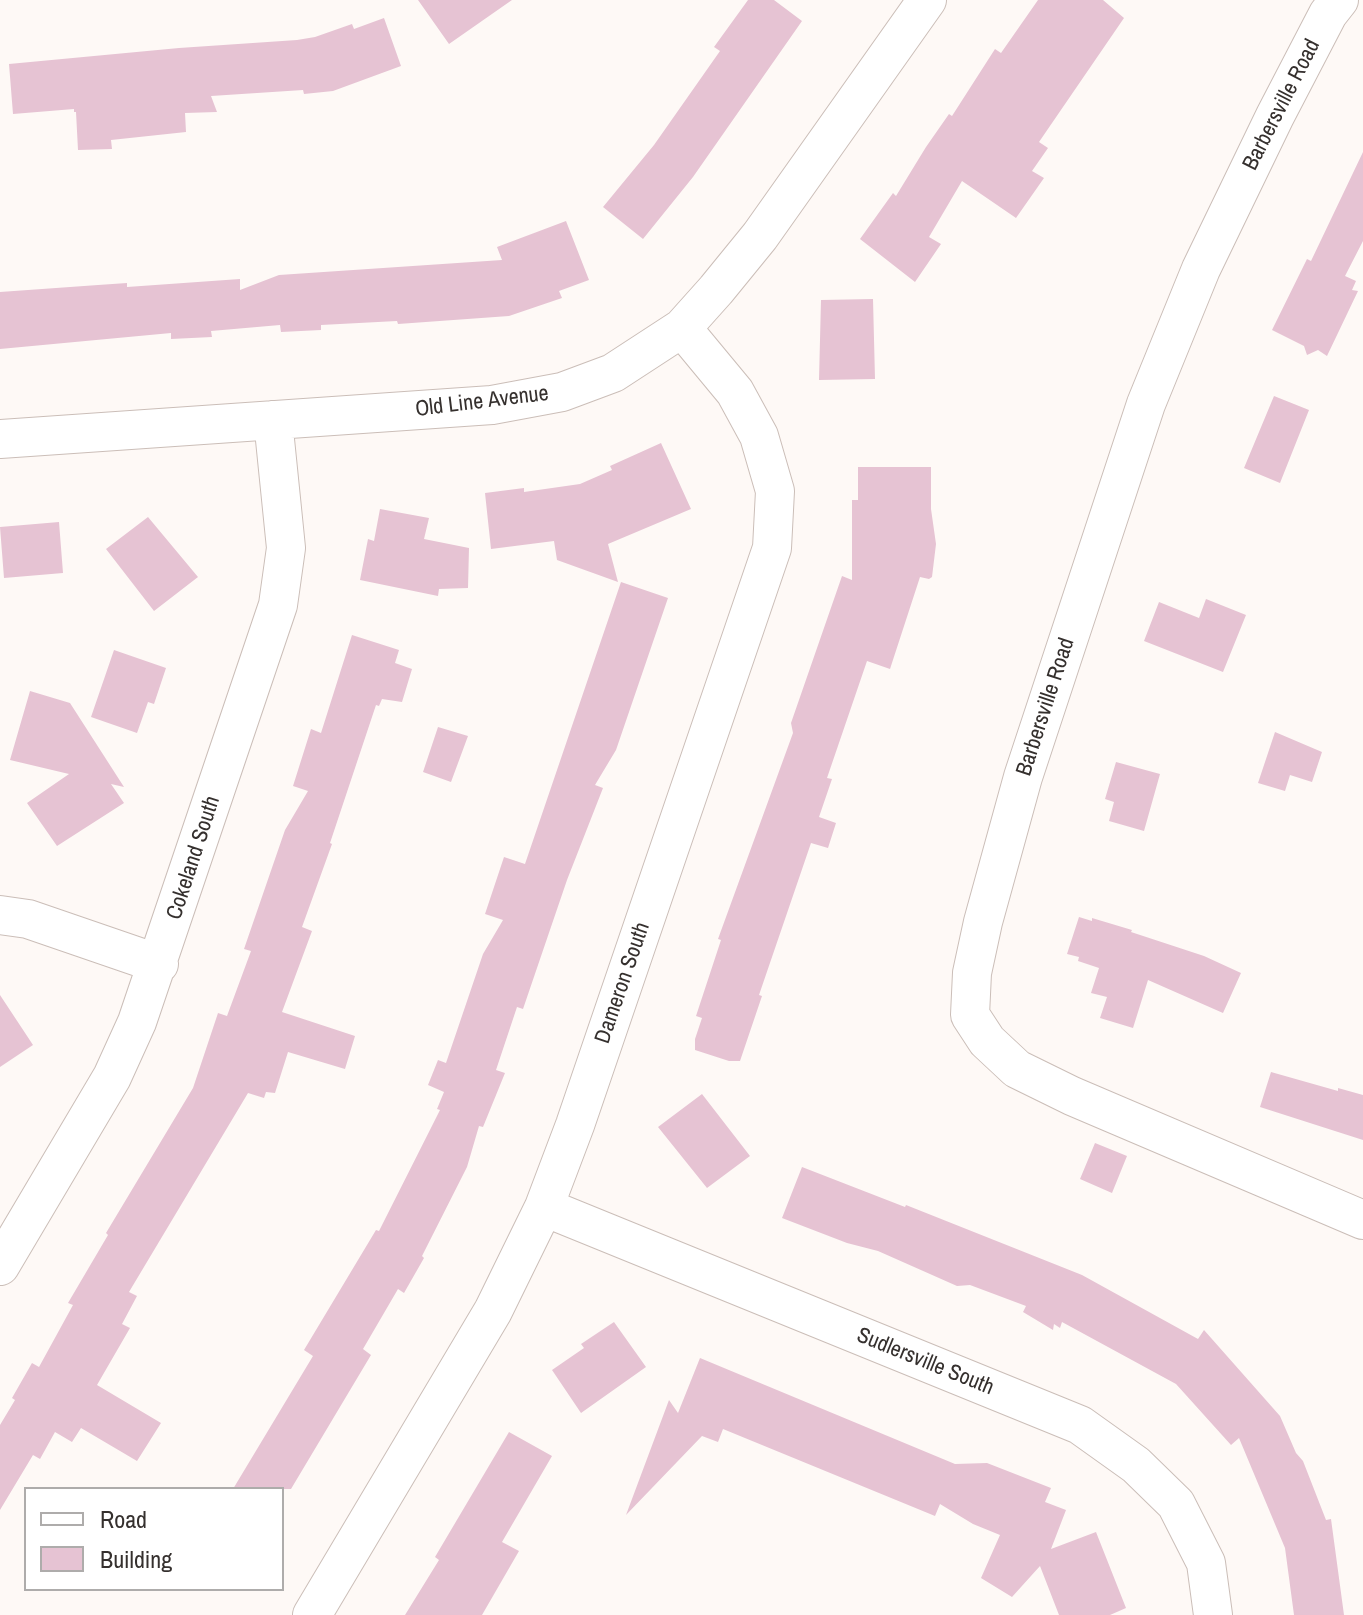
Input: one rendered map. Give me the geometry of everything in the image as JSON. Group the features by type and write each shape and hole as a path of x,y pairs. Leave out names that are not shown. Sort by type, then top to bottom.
{"street":[{"name":"Old Line Avenue","path":"0,439 492,405 562,392 613,373 682,328 760,236 927,0"},
{"name":"Barbersville Road","path":"1339,0 1328,14 1275,116 1201,269 1146,404 1023,777 977,947 970,1015 987,1041 1017,1069 1072,1096 1363,1220"},
{"name":"Dameron South","path":"312,1615 493,1311 544,1207 575,1125 772,548 775,491 759,436 735,392 682,328"},
{"name":"Cokeland South","path":"0,1266 112,1077 137,1022 278,605 286,548 273,420"},
{"path":"0,915 28,919 159,964"},
{"name":"Sudlersville South","path":"544,1207 1080,1425 1136,1465 1176,1504 1206,1563 1213,1615"}],"building":[{"path":"418,0 512,0 449,44"},
{"path":"748,0 774,0 802,21 693,177 643,239 603,207 654,145 720,51 714,47"},
{"path":"1038,0 1103,0 1124,18 1039,142 1048,148 1032,171 1044,178 1016,218 962,181 929,237 941,244 915,282 860,239 893,193 896,196 926,147 949,114 952,116 995,49 1001,53"},
{"path":"384,18 401,66 333,91 211,96 217,112 185,113 186,132 111,140 112,149 78,150 74,109 13,114 9,64 297,40 352,24 354,29"},
{"path":"1363,152 1363,241 1345,276 1356,281 1352,290 1358,291 1327,356 1318,350 1307,355 1304,346 1272,330 1307,259 1311,261"},
{"path":"566,221 589,280 559,291 562,298 509,316 398,324 397,321 321,325 321,330 281,332 280,325 211,331 212,337 171,339 171,333 0,349 0,292 240,279 240,290 279,275 502,260 497,247"},
{"path":"873,299 875,379 819,380 821,300"},
{"path":"1274,396 1309,410 1280,483 1244,468"},
{"path":"661,443 691,509 608,544 618,582 557,560 554,541 491,549 485,493 524,488 524,492 580,484 612,470 610,466"},
{"path":"858,467 931,467 931,509 936,544 932,577 920,577 890,669 867,661 827,778 832,779 819,817 836,823 828,848 811,843 740,1061 729,1061 695,1050 702,1018 696,1016 721,940 718,939 793,733 791,723 842,576 852,580 852,500 858,500"},
{"path":"380,509 429,518 424,539 469,548 468,588 439,589 438,596 360,580 368,539 374,541"},
{"path":"148,517 198,577 154,611 106,549"},
{"path":"59,522 63,573 4,578 0,527"},
{"path":"621,582 668,598 616,750 595,785 603,788 567,880 523,1009 517,1007 496,1070 505,1073 483,1127 479,1126 467,1167 422,1256 424,1258 404,1293 398,1289 363,1349 371,1355 291,1489 234,1487 313,1356 304,1350 376,1230 379,1231 440,1110 437,1109 444,1092 428,1085 438,1060 446,1063 483,954 503,920 485,914 504,857 525,864"},
{"path":"1206,599 1246,615 1223,672 1144,641 1159,602 1199,618"},
{"path":"352,635 399,650 395,663 412,669 402,702 382,699 379,706 376,705 302,927 312,931 282,1012 355,1036 345,1069 288,1052 275,1093 266,1092 264,1098 248,1093 129,1292 137,1296 122,1324 130,1328 97,1385 161,1423 137,1461 81,1428 72,1442 55,1432 40,1459 33,1455 0,1510 0,1425 32,1363 39,1367 73,1305 68,1303 108,1235 106,1233 193,1088 218,1013 227,1016 251,951 244,949 285,830 308,791 293,786 311,729 321,733"},
{"path":"114,650 166,668 154,704 148,702 137,733 91,717"},
{"path":"30,691 70,703 124,787 111,784 124,803 57,846 27,803 69,774 10,760"},
{"path":"438,727 468,736 451,782 423,772"},
{"path":"1275,732 1322,752 1312,782 1290,775 1285,791 1258,783"},
{"path":"1116,762 1160,774 1144,831 1109,821 1114,802 1105,799"},
{"path":"1079,917 1132,930 1241,973 1223,1013 1148,980 1133,1028 1100,1018 1107,997 1091,993 1099,968 1067,954"},
{"path":"0,995 33,1045 0,1067"},
{"path":"1271,1072 1363,1095 1363,1140 1260,1107"},
{"path":"702,1094 750,1156 707,1188 658,1127"},
{"path":"1095,1143 1127,1156 1112,1193 1080,1179"},
{"path":"802,1167 1082,1275 1198,1339 1204,1330 1280,1416 1296,1453 1303,1461 1326,1520 1331,1519 1344,1615 1294,1615 1285,1548 1239,1438 1231,1445 1176,1384 1062,1322 1060,1328 1054,1324 1053,1330 1023,1312 1026,1306 970,1285 957,1286 878,1251 847,1243 782,1218"},
{"path":"614,1322 646,1367 581,1413 552,1370 584,1348 581,1344"},
{"path":"700,1358 955,1464 987,1463 1051,1488 1045,1502 1066,1510 1051,1549 1096,1532 1126,1608 1110,1615 1059,1615 1040,1566 1012,1597 981,1578 1000,1535 973,1524 940,1504 935,1516 723,1429 718,1442 702,1436 626,1515 669,1400 678,1413"},
{"path":"509,1432 552,1456 502,1542 519,1551 482,1615 405,1615 439,1560 435,1557"}]}
